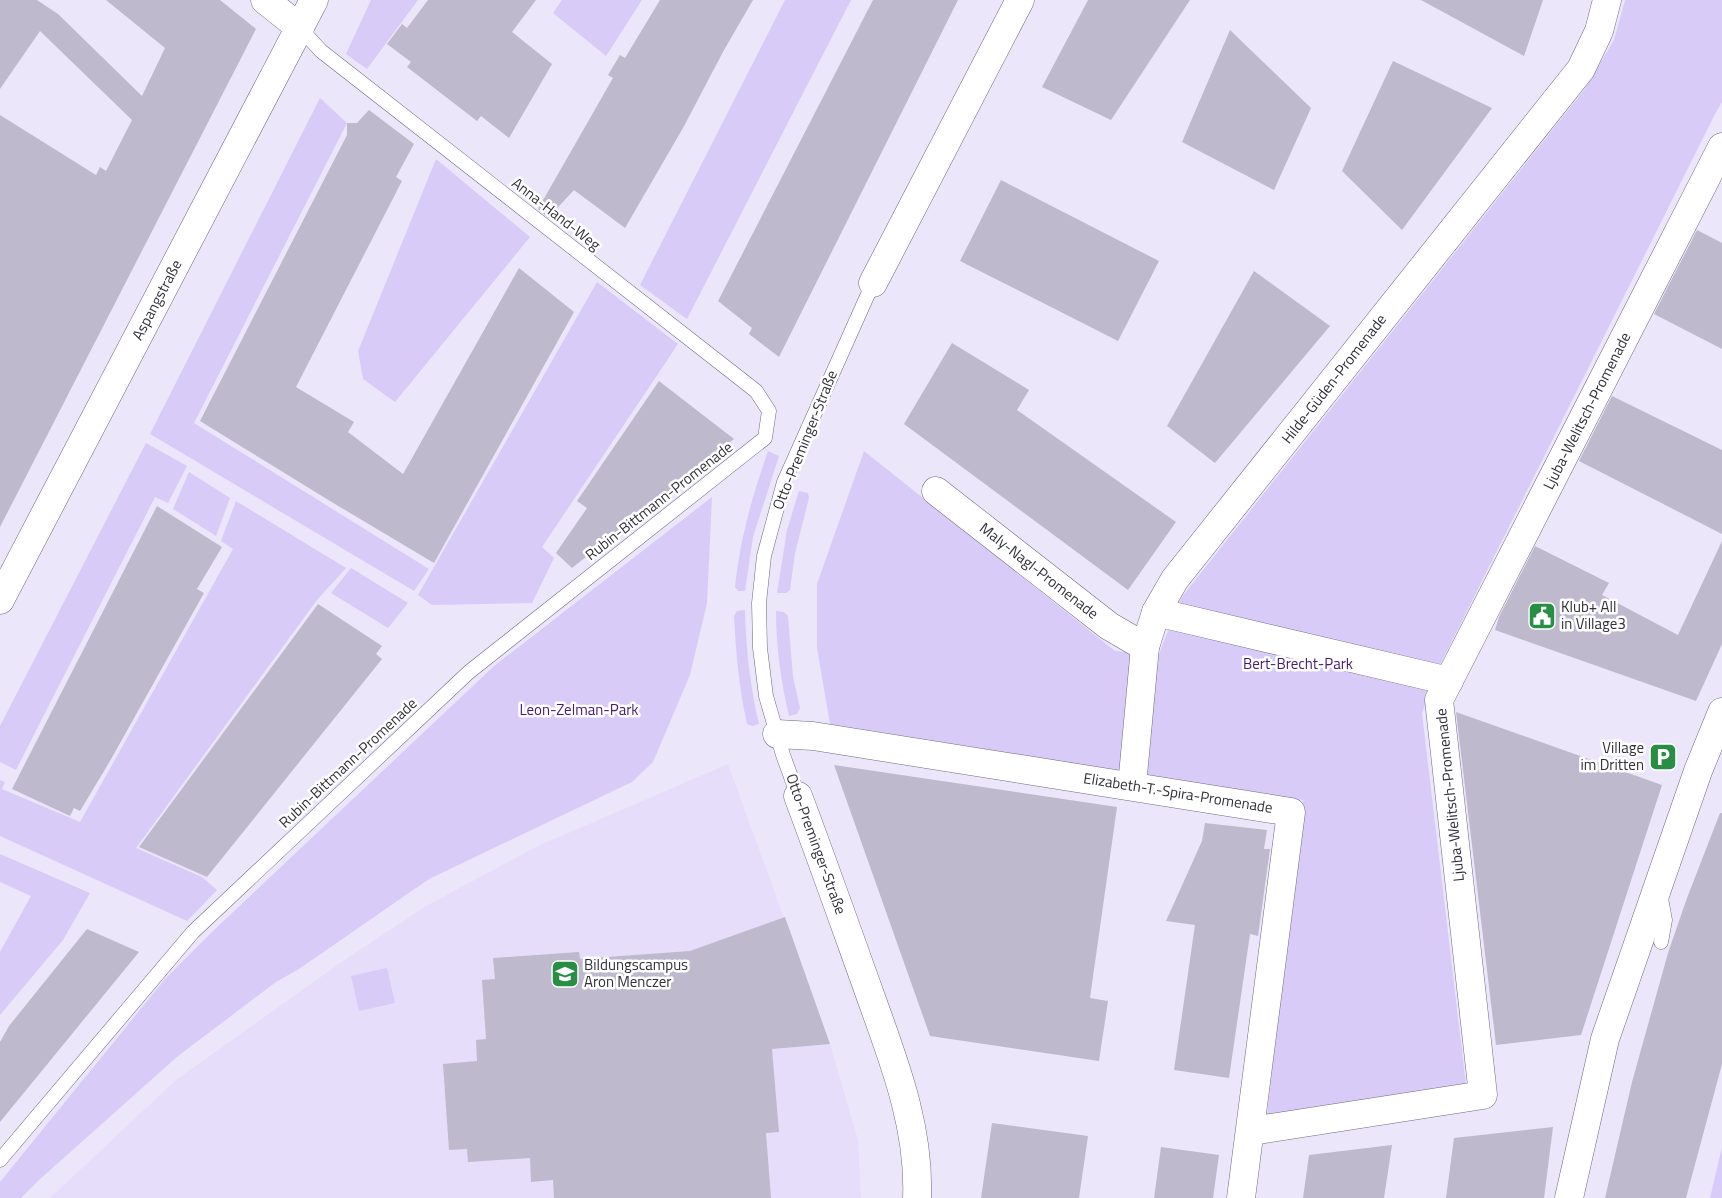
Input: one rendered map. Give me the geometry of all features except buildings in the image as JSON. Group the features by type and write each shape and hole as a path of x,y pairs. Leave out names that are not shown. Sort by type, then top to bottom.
{"street":[{"path":"265,0 300,28"},
{"name":"Aspangstraße","path":"0,600 314,0"},
{"name":"Otto-Preminger-Straße","path":"874,283 1020,0"},
{"name":"Hilde-Güden-Promenade","path":"1132,786 1145,647 1156,612 1175,579 1581,69 1599,31 1607,0"},
{"name":"Ljuba-Welitsch-Promenade","path":"1250,1130 1483,1095 1439,700 1722,147"},
{"name":"Maly-Nagl-Promenade","path":"936,491 1109,626 1145,647"},
{"path":"1156,612 1449,681"},
{"path":"1569,1198 1605,1039 1698,771 1722,712"},
{"name":"Elizabeth-T.-Spira-Promenade","path":"777,734 813,736 1291,812 1250,1130"},
{"name":"Otto-Preminger-Straße","path":"798,796 901,1082 914,1135 918,1179 917,1198"},
{"path":"1241,1198 1250,1130"}],"lane":[{"name":"Anna-Hand-Weg","path":"300,28 321,51 756,392 769,411 765,438"},
{"name":"Otto-Preminger-Straße","path":"798,796 766,696 760,648 759,604 764,556 784,482 874,283"},
{"name":"Rubin-Bittmann-Promenade","path":"0,1160 207,918 469,672 765,438"},
{"path":"1658,884 1665,920 1661,942"}],"shaded area":[{"name":"Bildungscampus Aron Menczer","path":"728,764 830,1044 858,1140 861,1198 50,1198 176,1080 343,961 426,906 538,846"}],"green space":[{"path":"371,0 418,0 367,69 346,54"},
{"path":"562,0 642,0 606,56 553,13"},
{"path":"785,0 851,0 687,319 640,285"},
{"name":"Bert-Brecht-Park","path":"1625,0 1722,0 1722,102 1441,663 1422,713 1466,1085 1267,1115 1303,800 830,724 817,648 817,584 864,451 1115,651 1159,654 1181,598 1584,90 1614,40"},
{"path":"320,98 347,123 194,423 429,569 414,591 150,434"},
{"path":"436,159 530,237 395,402 363,379 358,351"},
{"path":"597,282 678,344 542,547 554,558 532,603 432,605 418,595"},
{"path":"146,443 187,466 168,503 155,497 16,770 0,762 0,726"},
{"path":"768,451 779,456 753,537 745,591 738,591 735,587 743,535"},
{"path":"189,472 230,498 216,536 173,509"},
{"path":"799,491 808,493 809,498 795,553 790,590 786,593 777,593 787,530"},
{"name":"Leon-Zelman-Park","path":"712,497 707,603 690,675 653,762 632,782 429,879 299,969 276,982 178,1056 21,1198 0,1198 0,1182 165,979 213,931 494,666"},
{"path":"236,501 346,568 317,600 136,848 202,877 217,890 187,921 0,836 0,780 5,782 2,789 80,822 233,549 221,541"},
{"path":"351,568 408,603 388,628 331,593"},
{"path":"745,610 749,667 759,724 752,726 747,724 744,711 738,670 734,616 737,611"},
{"path":"776,611 784,612 788,616 793,677 800,708 797,714 789,716 780,664"},
{"path":"0,854 90,893 63,940 0,1015 0,952 31,896 0,882"},
{"path":"387,968 395,1003 359,1011 351,976"},
{"path":"1722,1147 1722,1198 1710,1198"}],"place":[{"name":"Klub+ All in Village3","path":"1542,616"},
{"name":"Village im Dritten","path":"1663,757"},
{"name":"Bildungscampus Aron Menczer","path":"565,974"}]}
